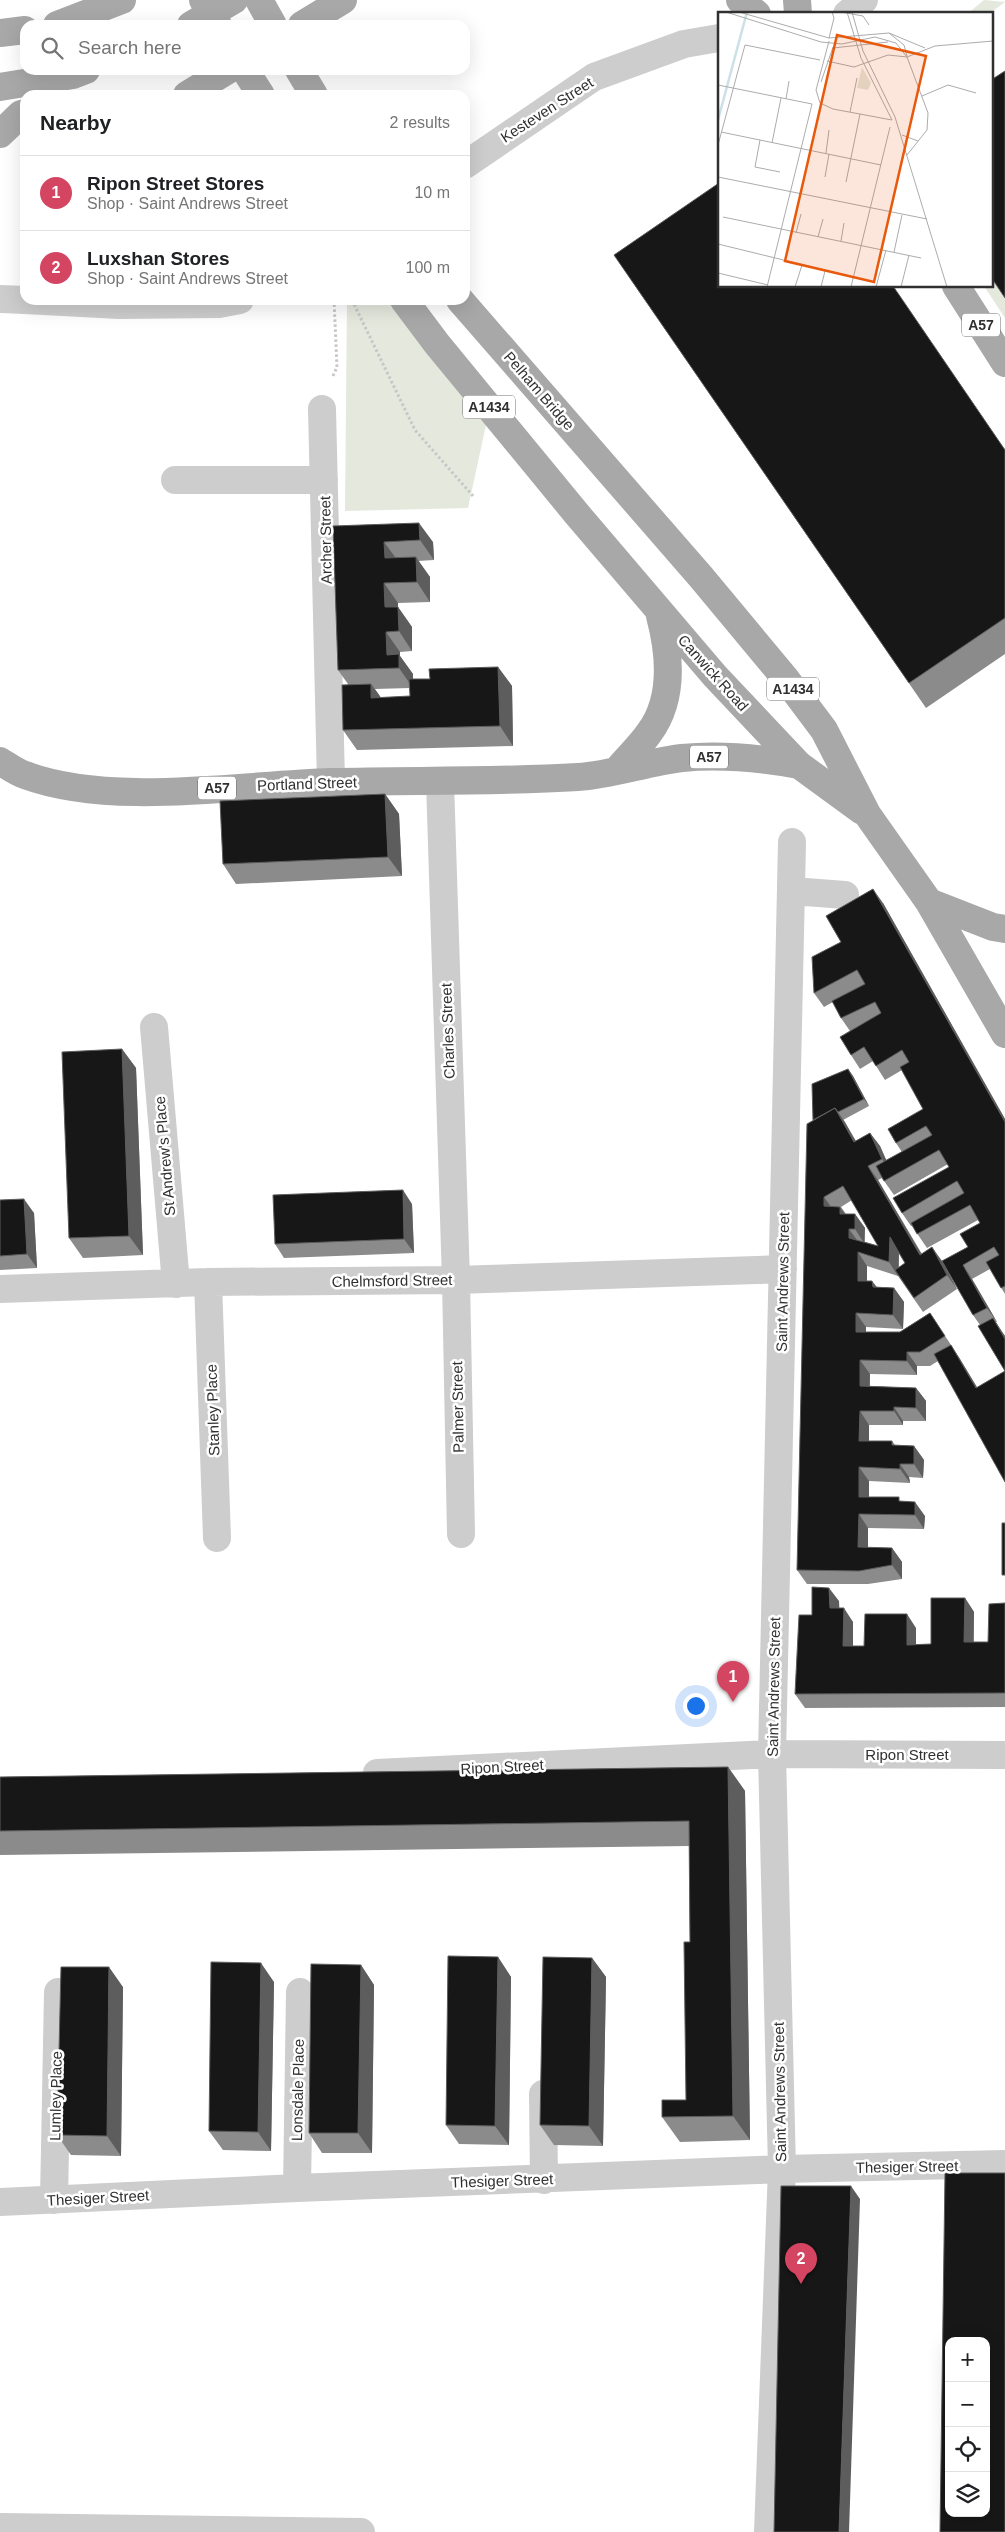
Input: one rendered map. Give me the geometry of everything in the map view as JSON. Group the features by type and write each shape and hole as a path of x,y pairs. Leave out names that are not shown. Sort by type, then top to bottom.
{"main road":[{"path":"69,20 122,0"},
{"path":"203,0 215,20"},
{"path":"200,20 234,0"},
{"path":"259,0 270,20"},
{"path":"310,20 344,0"},
{"path":"740,0 755,12"},
{"path":"0,33 20,31"},
{"path":"0,87 73,75"},
{"path":"195,90 220,75"},
{"path":"248,75 258,90"},
{"path":"302,75 311,90"},
{"path":"0,134 20,115"},
{"name":"A57","path":"957,288 1005,363"},
{"name":"Canwick Road","path":"408,305 437,344 659,614 799,766 867,814"},
{"name":"Pelham Bridge","path":"464,305 618,481"},
{"name":"Canwick Road","path":"618,481 701,577 824,730 867,814 929,902 1005,1034"},
{"path":"618,769 650,732 664,703 668,669 667,644 659,614"},
{"name":"Portland Street","path":"0,761 23,775 69,787 139,792 331,782 440,782 581,777 682,758 717,756 756,758 799,766"},
{"path":"929,902 993,927 1005,929"}],"street":[{"path":"849,12 864,0"},
{"name":"Kesteven Street","path":"470,162 594,78 684,44 718,38"},
{"path":"0,299 20,300"},
{"name":"Archer Street","path":"322,409 331,782"},
{"path":"175,480 324,480"},
{"name":"Charles Street","path":"440,782 456,1280"},
{"name":"Saint Andrews Street","path":"768,2532 782,2169 772,1754 792,842"},
{"path":"792,891 845,895"},
{"name":"St Andrew's Place","path":"154,1027 176,1284"},
{"name":"Chelmsford Street","path":"0,1289 208,1282 456,1280 783,1269"},
{"name":"Palmer Street","path":"456,1280 460,1534"},
{"name":"Stanley Place","path":"208,1282 217,1538"},
{"name":"Ripon Street","path":"356,1774 772,1754 1005,1755"},
{"name":"Lumley Place","path":"54,2200 58,1992"},
{"name":"Lonsdale Place","path":"297,2188 300,1992"},
{"path":"543,2070 544,2180"},
{"name":"Thesiger Street","path":"0,2202 782,2169 1005,2164"},
{"path":"0,2527 361,2532"}],"path":[{"path":"322,409 337,367 334,305"},
{"path":"354,305 415,430 473,496"}],"shaded area":[{"path":"984,0 1005,2 992,12 969,12"},
{"path":"992,278 1005,297 1005,318 985,288 992,288"},
{"path":"347,305 398,305 486,425 468,508 345,511"}],"building":[{"path":"1005,71 1005,298 992,278 992,79"},
{"path":"718,184 718,288 894,288 1005,450 1005,618 909,683 614,255"},
{"path":"419,523 420,540 384,542 385,558 416,557 417,582 384,583 385,607 398,607 399,631 386,632 387,655 399,654 399,668 338,670 333,526"},
{"path":"498,667 500,726 343,730 342,685 371,684 371,698 410,696 409,679 430,679 429,669"},
{"path":"385,794 388,857 223,864 220,801"},
{"path":"873,889 1005,1122 1005,1286 1001,1288 986,1262 999,1255 994,1247 963,1265 987,1308 973,1315 942,1261 968,1247 960,1234 980,1223 970,1205 917,1234 911,1223 964,1193 957,1181 902,1213 893,1198 949,1167 939,1150 884,1181 876,1166 932,1135 926,1126 896,1143 888,1129 923,1109 900,1067 909,1062 902,1050 876,1066 864,1047 851,1055 840,1037 881,1013 875,1002 841,1018 832,1001 865,984 857,970 814,993 812,957 841,942 826,916"},
{"path":"122,1049 129,1236 69,1238 62,1052"},
{"path":"848,1069 864,1099 838,1112 835,1108 813,1120 812,1084"},
{"path":"835,1108 854,1142 870,1133 882,1159 868,1166 920,1255 932,1247 947,1275 914,1298 895,1270 905,1263 890,1237 889,1262 858,1252 858,1281 872,1281 873,1287 894,1288 893,1315 856,1313 856,1332 900,1332 930,1313 945,1336 920,1352 907,1352 907,1361 860,1360 860,1386 916,1388 916,1408 894,1407 894,1411 860,1411 859,1441 892,1441 892,1445 914,1446 914,1464 900,1464 900,1469 859,1467 859,1497 899,1497 899,1501 915,1502 915,1515 859,1514 858,1547 892,1548 892,1565 859,1571 797,1570 807,1124","holes":["843,1186 878,1246 849,1238 849,1229 855,1229 855,1214 840,1214 840,1207 824,1206 824,1197"]},
{"path":"403,1190 404,1239 275,1244 273,1195"},
{"path":"24,1199 27,1254 0,1256 0,1200"},
{"path":"993,1318 1005,1339 1005,1371 978,1326"},
{"path":"951,1345 976,1388 1005,1371 1005,1482 934,1354"},
{"path":"1002,1523 1005,1523 1005,1575 1002,1575"},
{"path":"812,1587 829,1588 830,1608 844,1608 843,1646 864,1646 865,1614 907,1614 907,1645 931,1644 931,1598 965,1598 964,1642 988,1642 989,1604 1005,1603 1005,1693 795,1694 799,1615 812,1615"},
{"path":"728,1767 733,2116 662,2117 662,2100 686,2100 684,1942 690,1942 689,1821 0,1831 0,1777"},
{"path":"448,1956 498,1957 495,2126 446,2125"},
{"path":"543,1957 592,1958 589,2126 540,2125"},
{"path":"211,1962 261,1963 258,2132 209,2131"},
{"path":"311,1964 361,1965 358,2133 309,2133"},
{"path":"61,1967 109,1967 107,2136 57,2135"},
{"path":"945,2173 1005,2173 1005,2532 940,2532"},
{"path":"781,2186 851,2186 839,2532 774,2532"}],"place":[{"name":"Ripon Street Stores","path":"733,1702"},
{"name":"Luxshan Stores","path":"801,2284"}]}
